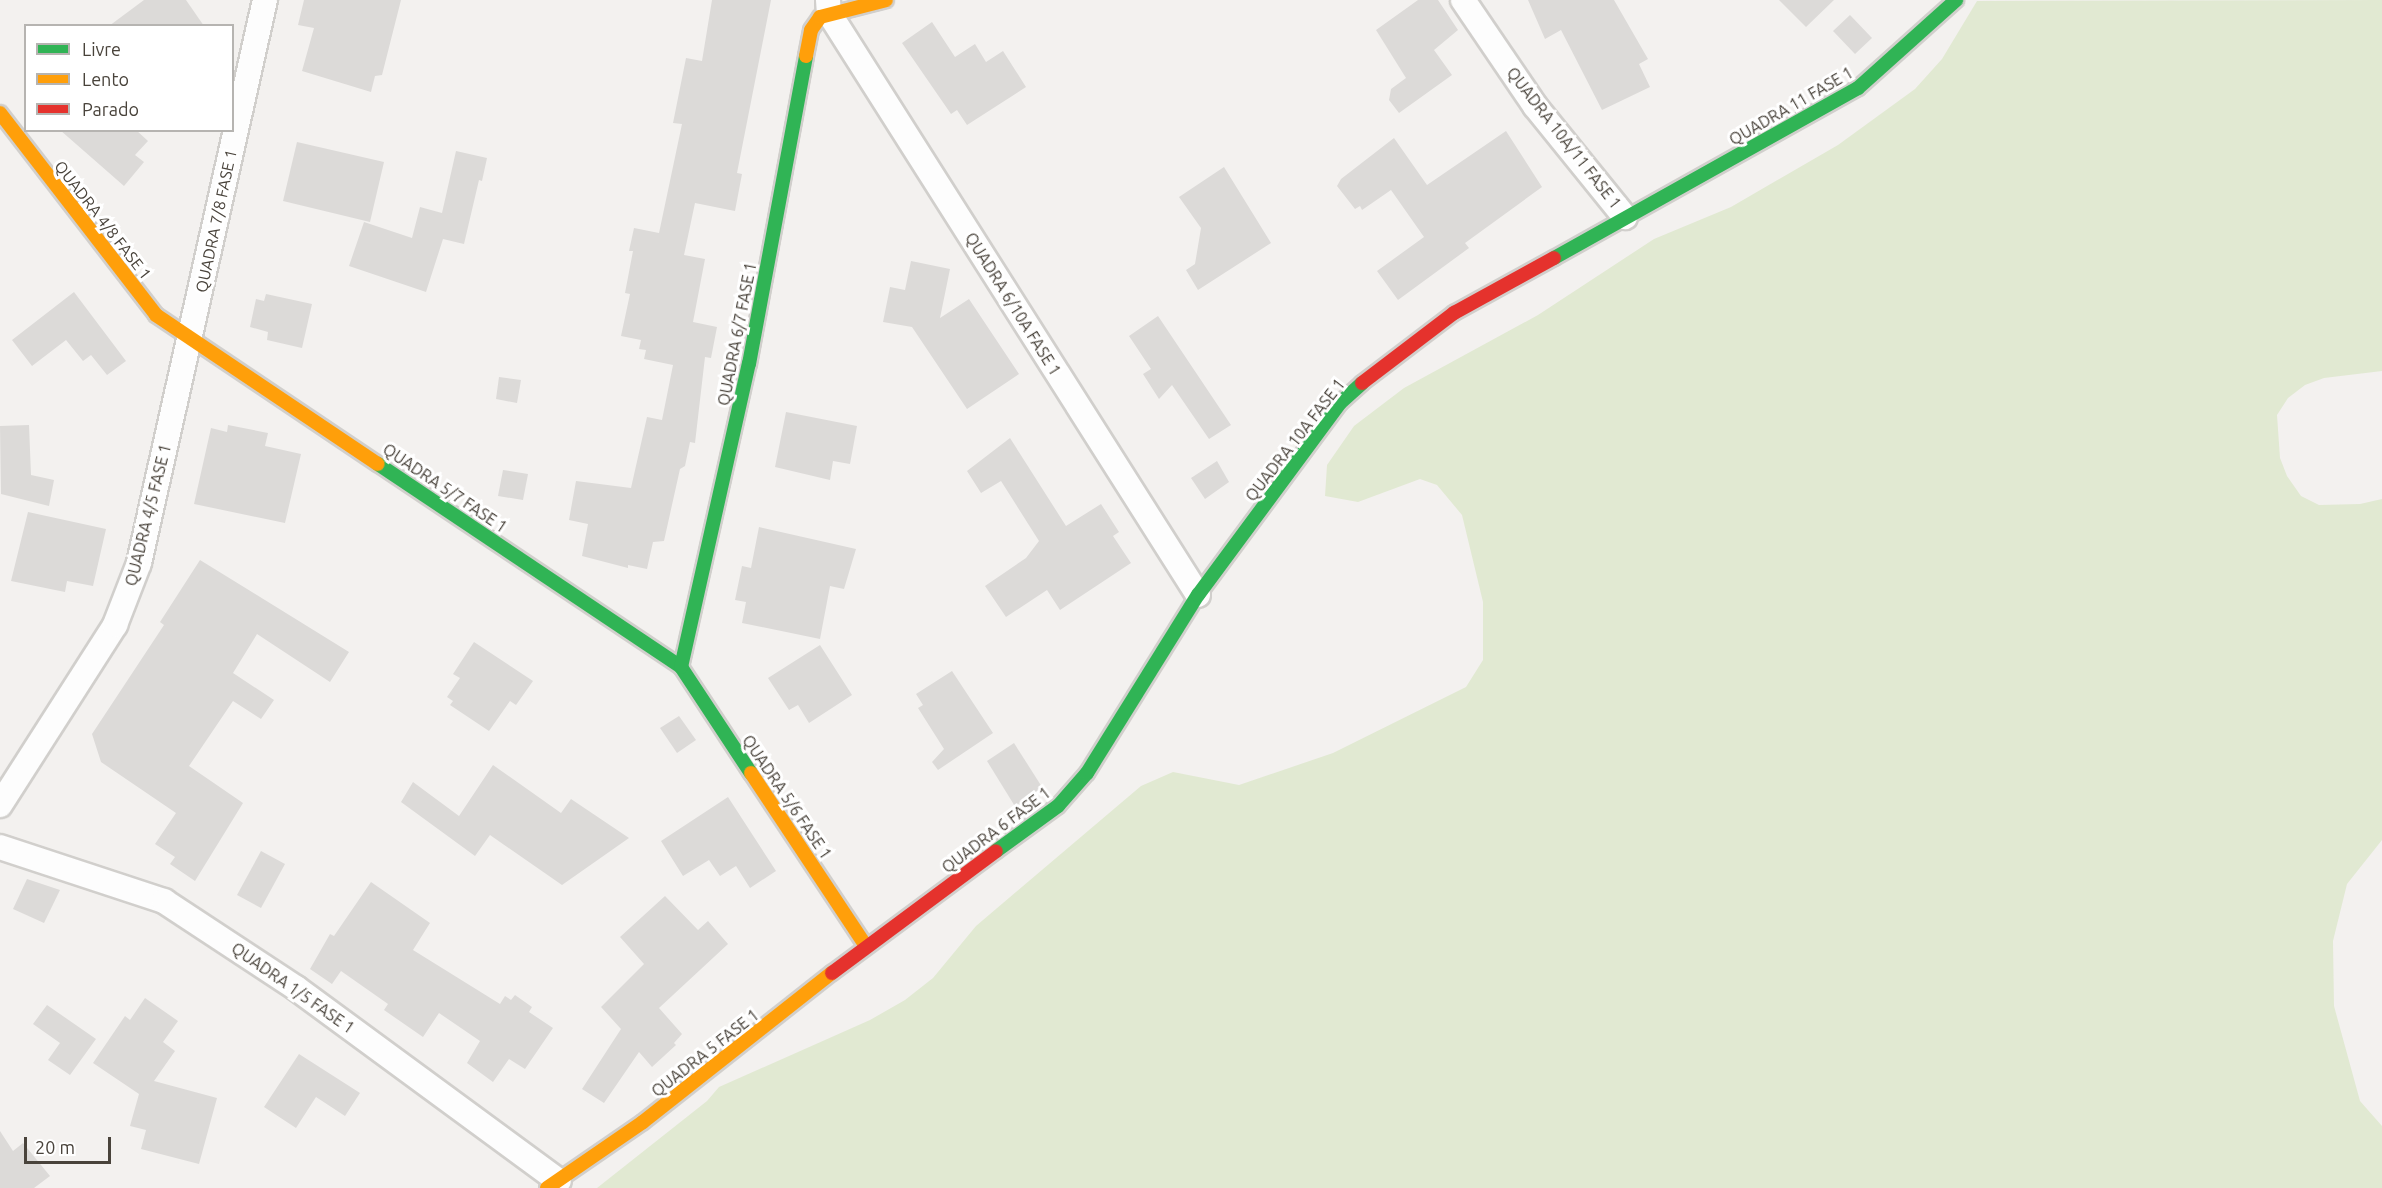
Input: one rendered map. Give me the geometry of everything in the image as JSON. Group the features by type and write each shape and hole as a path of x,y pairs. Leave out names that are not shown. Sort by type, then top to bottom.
{"street":[{"name":"QUADRA 7/8 FASE 1","path":"191,336 265,0"},
{"path":"828,7 886,0"},
{"name":"QUADRA 10A/11 FASE 1","path":"1463,0 1535,106 1625,217"},
{"name":"QUADRA 11 FASE 1","path":"1625,217 1858,88 1956,0"},
{"name":"QUADRA 6/10A FASE 1","path":"828,7 1198,595"},
{"name":"QUADRA 6/7 FASE 1","path":"681,667 749,364 811,30 828,7"},
{"name":"QUADRA 4/8 FASE 1","path":"0,113 156,315 191,336"},
{"name":"QUADRA 10A FASE 1","path":"1198,595 1314,437 1340,404 1374,371 1454,313 1625,217"},
{"name":"QUADRA 5/7 FASE 1","path":"191,336 681,667"},
{"name":"QUADRA 4/5 FASE 1","path":"0,805 115,625 127,598 139,563 191,336"},
{"name":"QUADRA 6 FASE 1","path":"866,946 1058,806 1087,773 1198,595"},
{"name":"QUADRA 5/6 FASE 1","path":"681,667 866,946"},
{"name":"QUADRA 1/5 FASE 1","path":"0,847 164,901 296,988 554,1184"},
{"name":"QUADRA 5 FASE 1","path":"554,1184 718,1065 866,946"}],"green space":[{"path":"2382,0 2382,371 2324,378 2305,385 2288,398 2277,415 2280,458 2287,476 2301,496 2319,505 2360,504 2382,499 2382,840 2347,884 2333,941 2334,1006 2360,1101 2382,1126 2382,1188 597,1188 707,1101 719,1087 870,1020 905,1000 933,978 976,926 1141,786 1173,772 1239,785 1333,753 1466,687 1483,660 1483,602 1462,515 1437,485 1420,479 1358,502 1325,496 1327,465 1354,426 1404,388 1538,315 1654,239 1731,207 1838,145 1915,89 1942,59 1977,1"}],"building":[{"path":"144,0 186,0 203,24 112,24"},
{"path":"304,0 401,0 382,75 375,76 371,92 302,71 314,28 298,25"},
{"path":"712,0 771,0 737,173 742,174 735,211 695,203 684,255 705,259 693,322 717,327 711,358 705,357 695,443 690,442 685,466 680,469 664,541 653,542 647,569 628,565 628,568 582,556 588,524 569,520 576,481 631,488 647,417 662,420 673,365 644,359 646,350 639,349 641,340 621,336 630,294 625,293 633,251 629,251 634,228 659,233 682,124 673,123 686,58 702,61"},
{"path":"1418,0 1438,0 1458,30 1434,50 1452,75 1399,113 1389,100 1391,89 1406,78 1376,30"},
{"path":"1528,0 1614,0 1648,59 1639,64 1650,87 1602,110 1561,30 1545,39"},
{"path":"1779,0 1834,0 1806,27"},
{"path":"1850,15 1872,38 1855,54 1833,31"},
{"path":"932,22 955,57 975,44 986,62 1003,51 1026,87 967,125 957,110 951,114 902,43"},
{"path":"1506,131 1542,187 1465,243 1469,248 1398,300 1377,271 1424,237 1391,190 1362,210 1360,206 1355,209 1337,186 1341,179 1394,138 1427,185"},
{"path":"62,132 138,132 148,141 135,155 144,162 124,186"},
{"path":"297,142 384,162 370,222 283,201"},
{"path":"456,151 487,158 482,181 479,180 464,244 443,239 426,292 349,266 364,222 412,238 420,207 442,213"},
{"path":"1224,167 1271,243 1198,290 1186,270 1195,264 1201,228 1179,197"},
{"path":"911,261 950,269 940,318 969,299 1019,374 967,409 912,327 883,322 890,287 905,290"},
{"path":"74,292 126,361 107,375 91,355 83,361 66,340 32,366 12,340"},
{"path":"266,294 312,304 302,348 267,340 268,332 250,327 256,299 264,301"},
{"path":"1158,316 1231,425 1209,439 1172,385 1159,399 1143,374 1151,369 1129,336"},
{"path":"499,377 521,380 517,403 496,399"},
{"path":"786,412 857,426 850,464 833,461 830,480 775,467"},
{"path":"29,425 31,475 54,480 49,506 1,494 0,426"},
{"path":"228,425 268,433 265,446 301,454 285,523 194,504 211,428 227,432"},
{"path":"1010,438 1066,526 1101,504 1119,532 1113,536 1131,563 1060,610 1047,590 1006,617 985,586 1026,558 1039,541 1001,481 981,493 967,471"},
{"path":"1217,461 1229,482 1205,499 1191,478"},
{"path":"503,470 528,474 523,500 498,496"},
{"path":"28,512 106,529 93,586 67,581 65,592 11,581"},
{"path":"759,527 856,549 844,589 830,586 820,639 742,623 746,602 735,600 742,566 751,568"},
{"path":"200,560 349,652 330,682 257,634 233,673 274,700 261,719 233,701 189,766 243,803 195,881 170,864 175,857 155,844 176,813 101,762 92,734 164,625 160,622"},
{"path":"474,642 533,681 516,705 510,701 489,731 450,705 453,701 447,697 460,678 453,674"},
{"path":"820,645 852,695 809,723 798,705 789,710 768,678"},
{"path":"952,671 993,733 938,770 932,762 944,749 918,708 923,705 916,694"},
{"path":"679,716 696,740 677,753 660,728"},
{"path":"1014,743 1042,787 1016,808 987,761"},
{"path":"493,765 561,813 571,799 629,838 562,885 490,835 475,856 401,802 413,782 459,816"},
{"path":"728,797 776,871 750,888 736,866 720,876 709,860 683,876 661,841"},
{"path":"261,851 285,864 261,908 237,895"},
{"path":"27,879 60,890 44,923 13,909"},
{"path":"371,882 430,923 413,950 500,1004 505,996 511,1000 515,995 532,1007 529,1012 553,1028 525,1069 509,1059 493,1082 467,1063 480,1041 439,1013 423,1037 384,1010 388,1004 341,971 332,984 310,969 330,934 334,936"},
{"path":"665,896 698,930 708,921 728,944 659,1008 682,1034 674,1043 676,1045 652,1067 639,1052 604,1103 582,1089 621,1029 601,1007 644,964 620,937"},
{"path":"145,998 178,1021 163,1042 175,1051 154,1081 217,1098 199,1164 141,1149 146,1130 130,1126 139,1094 93,1063 125,1016 130,1020"},
{"path":"47,1005 96,1039 70,1075 48,1060 60,1043 33,1024"},
{"path":"299,1054 360,1093 345,1116 316,1097 296,1128 264,1107"},
{"path":"0,1131 13,1151 23,1143 50,1176 34,1188 0,1188"}],"traffic: fast":[{"path":"1554,258 1858,88 1956,0"},
{"path":"681,667 749,364 806,56"},
{"path":"996,851 1058,806 1087,773 1198,595 1340,403 1362,383"},
{"path":"378,464 681,667 751,773"}],"traffic: slow":[{"path":"806,56 811,30 820,17 886,0"},
{"path":"0,113 156,315 378,464"},
{"path":"751,773 866,946"},
{"path":"547,1188 643,1122 832,973"}],"traffic: jam":[{"path":"1362,383 1454,313 1554,258"},
{"path":"832,973 996,851"}]}
